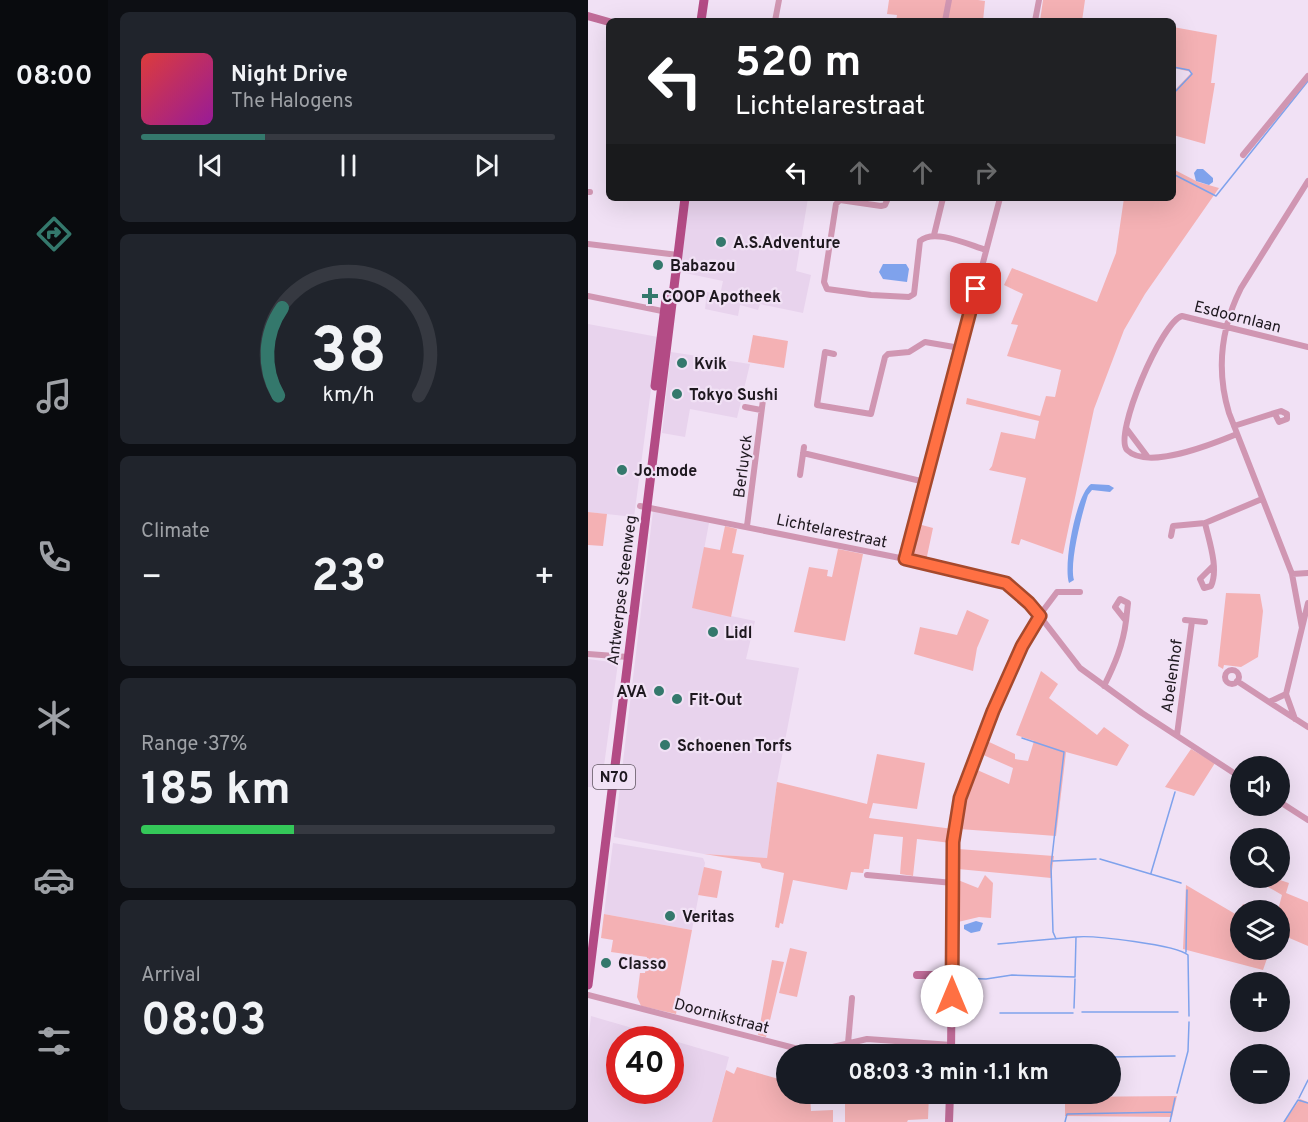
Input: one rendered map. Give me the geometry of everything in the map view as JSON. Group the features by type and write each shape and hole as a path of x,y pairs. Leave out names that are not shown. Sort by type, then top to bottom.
{"main road":[{"path":"701,18 704,0"},
{"path":"707,18 709,0"},
{"name":"Antwerpse Steenweg","path":"588,985 643,506 668,312 679,201"},
{"name":"Antwerpse Steenweg","path":"674,254 684,201"},
{"name":"Antwerpse Steenweg","path":"588,941 626,657"}],"street":[{"path":"776,18 779,0"},
{"path":"946,18 949,0"},
{"path":"1036,18 1039,0"},
{"path":"588,16 606,21"},
{"path":"1243,155 1308,76"},
{"path":"1302,628 1292,574 1223,393 1221,353 1226,326 1241,288 1308,181"},
{"path":"839,201 836,204 824,282 827,289 871,296 909,297 914,294 920,241 925,237 934,235 986,250"},
{"path":"847,201 881,206 885,205 887,201"},
{"path":"934,235 942,201"},
{"path":"905,559 999,201"},
{"path":"588,244 674,254"},
{"path":"588,296 668,312"},
{"name":"Esdoornlaan","path":"1126,428 1142,380 1174,319 1182,316 1308,347"},
{"path":"834,354 825,352 818,405 871,414 885,357 888,354 909,352 925,342 960,348"},
{"path":"745,407 761,410 764,392 776,394"},
{"name":"Berluyck","path":"747,526 761,410"},
{"path":"1234,426 1275,414"},
{"path":"1126,428 1126,448 1132,453 1148,456 1174,456 1237,434"},
{"path":"1126,428 1148,456"},
{"path":"800,475 804,450 925,482"},
{"path":"1171,536 1173,526 1205,523 1262,499"},
{"name":"Lichtelarestraat","path":"643,506 905,559 1006,583 1029,603 1074,663 1104,686 1230,770"},
{"path":"1205,523 1213,566"},
{"path":"1292,574 1308,573"},
{"path":"951,1044 953,842 966,778 1022,646 1040,616 1057,592 1080,592"},
{"path":"1295,719 1286,694 1308,603"},
{"name":"Abelenhof","path":"1176,735 1189,620 1205,622"},
{"path":"1104,686 1118,657 1126,621"},
{"path":"588,654 626,657"},
{"path":"1237,681 1308,727"},
{"path":"1269,702 1286,694"},
{"path":"1290,808 1308,820"},
{"path":"867,874 953,883"},
{"path":"917,975 952,975"},
{"name":"Doornikstraat","path":"588,995 802,1050 820,1050 867,1039 905,1044"},
{"path":"848,1042 852,998"},
{"path":"950,1104 950,1122"}],"shaded area":[{"path":"889,0 985,1 983,18 896,18 897,15 887,14"},
{"path":"1043,0 1085,0 1082,18 1040,18"},
{"path":"1176,28 1217,35 1211,83 1215,83 1205,144 1176,136 1176,89 1192,72 1176,69"},
{"path":"1176,171 1198,182 1219,188 1145,294 1124,330 1094,409 1063,554 1021,539 1019,545 1011,543 1026,478 989,470 1001,432 1035,439 1039,421 966,404 967,398 1040,416 1046,396 1055,397 1061,370 1007,356 1018,325 1011,324 1023,294 1004,285 1012,268 1097,302 1116,253 1124,201 1176,201"},
{"path":"689,201 808,201 796,271 811,275 803,313 760,304 758,310 740,305 738,316 705,309 707,292 720,295 723,281 680,272"},
{"path":"588,324 658,337 634,517 588,512"},
{"path":"753,335 788,341 784,368 748,362"},
{"path":"671,352 750,364 737,418 690,409 685,437 662,433"},
{"path":"653,511 709,523 693,608 755,621 746,659 799,668 777,782 767,858 704,854 614,837"},
{"path":"588,512 607,514 603,546 588,545"},
{"path":"918,524 933,528 926,561 910,554"},
{"path":"725,526 737,529 732,553 744,555 731,617 692,608 704,547 720,550"},
{"path":"838,549 863,554 845,641 794,632 809,567 828,570 827,576 832,577"},
{"path":"1226,593 1260,594 1263,611 1258,657 1241,667 1224,665 1223,669 1218,666"},
{"path":"967,610 989,620 977,648 973,671 914,654 920,627 957,635"},
{"path":"588,659 618,663 601,788 588,787"},
{"path":"1041,671 1058,684 1049,698 1097,735 1104,727 1129,745 1117,766 1066,752 1056,836 959,829 975,769 1009,784 1013,768 981,754 987,741 1015,754 1015,759 1028,761 1034,741 1016,735"},
{"path":"1191,749 1215,763 1194,796 1165,787"},
{"path":"877,754 925,763 917,809 873,803 869,818 953,829 951,843 917,839 913,876 900,874 903,837 874,834 869,869 864,869 863,873 851,872 847,890 793,880 783,924 780,923 779,928 775,927 784,873 762,868 760,863 704,854 767,858 777,782 867,804"},
{"path":"613,843 703,858 705,863 692,930 604,914"},
{"path":"958,849 1054,856 1051,878 958,869"},
{"path":"704,867 722,871 717,898 698,895"},
{"path":"985,875 993,883 991,918 979,917 958,922 958,880 978,888"},
{"path":"1186,885 1230,911 1230,960 1266,960 1263,970 1183,949"},
{"path":"1270,888 1288,888 1286,893 1308,902 1308,946 1290,938 1290,900 1281,900 1282,895"},
{"path":"604,914 692,930 676,1014 641,1006 637,997 640,973 645,973 647,957 611,952 613,940 601,938"},
{"path":"790,948 807,952 797,997 779,993"},
{"path":"772,960 784,962 766,1037 758,1035"},
{"path":"591,1016 625,1026 606,1026 606,1104 684,1104 684,1044 729,1057 712,1122 588,1122 588,1043"},
{"path":"737,1067 776,1078 776,1104 811,1104 811,1111 833,1110 833,1122 712,1122 726,1070 734,1074"},
{"path":"1121,1096 1177,1096 1172,1117 1065,1116 1065,1104 1121,1104"},
{"path":"1300,1099 1308,1102 1308,1122 1284,1122"},
{"path":"845,1104 929,1104 928,1119 908,1120 907,1122 845,1122"}],"water":[{"path":"1197,169 1203,169 1213,178 1213,182 1209,185 1196,181 1194,173"},
{"path":"883,264 906,264 909,269 907,282 883,279 879,272"},
{"path":"1091,484 1109,485 1114,488 1110,492 1092,490 1088,495 1073,562 1074,580 1069,583 1068,561 1072,530 1080,501"},
{"path":"976,921 983,923 980,931 971,933 964,929 964,925"}],"waterway":[{"path":"1176,68 1189,70 1192,74 1176,91"},
{"path":"1176,176 1216,196 1308,81"},
{"path":"1022,738 1064,752 1051,866 1053,932 1056,939"},
{"path":"1151,873 1175,792"},
{"path":"1053,861 1096,859"},
{"path":"1100,859 1181,883"},
{"path":"1186,952 1187,890"},
{"path":"998,944 1075,937"},
{"path":"959,978 986,979 1012,975 1075,977 1076,937 1152,944 1188,955 1189,1016"},
{"path":"1074,1008 1075,979"},
{"path":"1082,1012 1178,1012"},
{"path":"1000,1013 1073,1013"},
{"path":"1177,1093 1188,1051 1189,1022"},
{"path":"1121,1057 1175,1056"},
{"path":"1299,1098 1308,1080"},
{"path":"1170,1122 1175,1098"},
{"path":"1284,1122 1298,1100 1308,1103"},
{"path":"1065,1122 1067,1114 1172,1112"}],"place":[{"name":"A.S.Adventure","path":"721,242"},
{"name":"Babazou","path":"658,265"},
{"name":"COOP Apotheek","path":"650,296"},
{"name":"Kvik","path":"682,363"},
{"name":"Tokyo Sushi","path":"677,394"},
{"name":"Jo.mode","path":"622,470"},
{"name":"Lidl","path":"713,632"},
{"name":"AVA","path":"659,691"},
{"name":"Fit-Out","path":"677,699"},
{"name":"Schoenen Torfs","path":"665,745"},
{"name":"Veritas","path":"670,916"},
{"name":"Classo","path":"606,963"}],"route":[{"path":"952,996 953,842 960,798 993,711 1022,646 1040,616 1012,587 997,579 905,559 976,289"}]}
